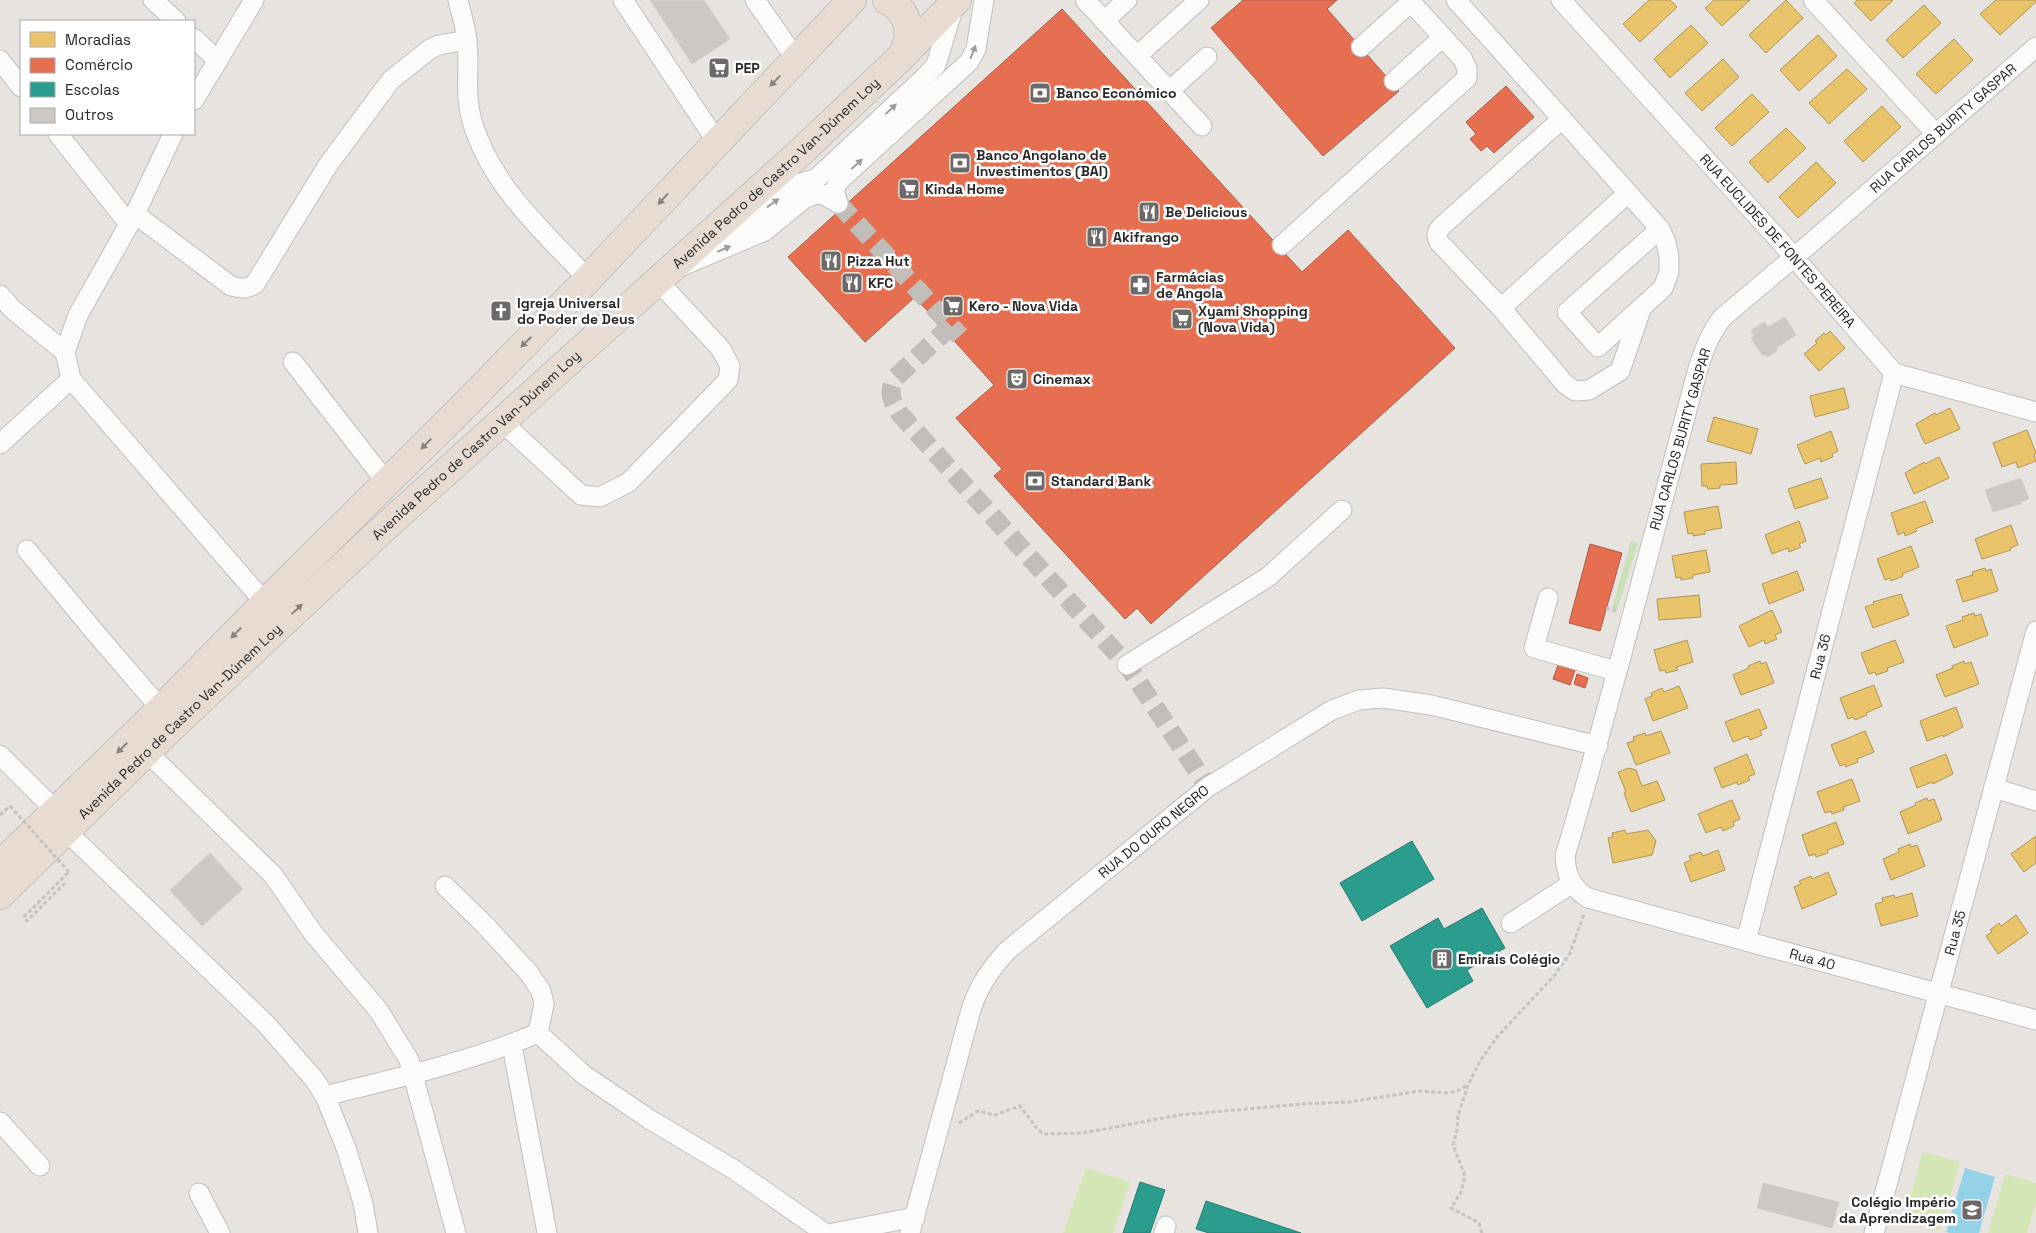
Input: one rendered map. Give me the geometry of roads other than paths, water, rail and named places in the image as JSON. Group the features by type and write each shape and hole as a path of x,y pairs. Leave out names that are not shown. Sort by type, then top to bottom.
{"highway":[{"path":"887,0 900,9 908,25 908,44 899,59"},
{"name":"Avenida Pedro de Castro Van-Dúnem Loy","path":"0,866 61,821 147,752 363,548 660,277 805,148 899,59 956,1"},
{"name":"Avenida Pedro de Castro Van-Dúnem Loy","path":"0,895 61,821 161,709 588,279 851,3"}],"street":[{"path":"153,0 175,20"},
{"path":"195,98 254,0"},
{"path":"458,0 467,40 467,93 472,120 483,151 500,181 520,207 588,279"},
{"path":"623,0 717,142"},
{"path":"755,0 796,59"},
{"path":"502,422 581,495 600,497 630,482 728,380 730,366 721,349 660,277 765,231 795,204 813,195 822,194 838,203 834,190 838,181 969,62 976,49 984,0"},
{"path":"1085,0 1202,126"},
{"path":"1104,21 1127,0"},
{"path":"1137,56 1199,0"},
{"path":"1456,0 1628,193 1660,230 1666,242 1669,272 1663,288 1598,347"},
{"name":"RUA EUCLIDES DE FONTES PEREIRA","path":"1561,0 1794,257 1894,373"},
{"path":"1813,0 1936,134"},
{"path":"699,242 757,214 798,184 817,178 926,77 936,64 956,1"},
{"path":"1282,245 1467,78 1468,68 1462,58 1410,1 1361,46"},
{"path":"1394,81 1442,38"},
{"path":"195,39 218,61"},
{"path":"59,135 132,219 231,286 241,289 248,288 255,284 328,165 391,80 430,49 438,45 467,40"},
{"name":"RUA CARLOS BURITY GASPAR","path":"1571,884 1566,868 1565,856 1598,746 1616,671 1705,346 1716,326 1723,317 2036,47"},
{"path":"1169,91 1207,57"},
{"path":"0,60 20,86"},
{"path":"1562,119 1437,231 1436,237 1501,308 1566,384 1575,391 1589,390 1620,371 1642,306"},
{"path":"173,135 132,219 78,315 65,352 71,379 265,603"},
{"path":"1501,308 1628,193"},
{"path":"1620,371 1567,312 1660,230"},
{"path":"0,295 12,309 65,352"},
{"path":"293,362 387,483"},
{"path":"1894,373 2036,412"},
{"name":"Rua 36","path":"1746,942 1894,373"},
{"path":"0,444 71,379"},
{"path":"1127,665 1268,577 1342,510"},
{"path":"27,550 92,630 161,709"},
{"path":"1548,598 1534,648 1616,671"},
{"name":"Rua 35","path":"1874,1233 2036,632"},
{"name":"RUA DO OURO NEGRO","path":"913,1225 976,993 995,963 1037,926 1208,787 1332,710 1359,700 1384,698 1406,700 1598,746"},
{"path":"147,752 272,875 313,933 379,1011 409,1060 456,1233"},
{"path":"0,755 61,821 266,1024 314,1080 325,1096 348,1158 363,1203 368,1233"},
{"path":"1994,788 2036,801"},
{"path":"1511,923 1571,884"},
{"name":"Rua 40","path":"1571,884 1578,892 1588,898 1746,942 1939,992 2036,1020"},
{"path":"445,886 484,924 528,972 541,990 544,1004 538,1033"},
{"path":"325,1096 413,1074 512,1045 538,1033"},
{"path":"538,1033 563,1058 584,1075 649,1119 733,1169 826,1233"},
{"path":"512,1045 547,1233"},
{"path":"0,1122 40,1166"},
{"path":"199,1193 220,1233"},
{"path":"833,1233 913,1225"}],"water":[{"path":"1965,1168 1995,1177 1979,1233 1946,1232"}],"tunnel":[{"path":"838,203 960,336"},
{"path":"951,326 896,377 891,396 897,409 1127,665 1208,787"}],"place":[{"name":"PEP","path":"719,68"},
{"name":"Banco Económico","path":"1040,93"},
{"name":"Banco Angolano de Investimentos (BAI)","path":"960,163"},
{"name":"Kinda Home","path":"909,189"},
{"name":"Be Delicious","path":"1149,212"},
{"name":"Akifrango","path":"1097,237"},
{"name":"Pizza Hut","path":"831,261"},
{"name":"KFC","path":"852,283"},
{"name":"Farmácias de Angola","path":"1140,285"},
{"name":"Kero - Nova Vida","path":"953,306"},
{"name":"Igreja Universal do Poder de Deus","path":"501,311"},
{"name":"Xyami Shopping (Nova Vida)","path":"1182,319"},
{"name":"Cinemax","path":"1017,379"},
{"name":"Standard Bank","path":"1035,481"},
{"name":"Emirais Colégio","path":"1442,959"},
{"name":"Colégio Império da Aprendizagem","path":"1972,1210"}]}
